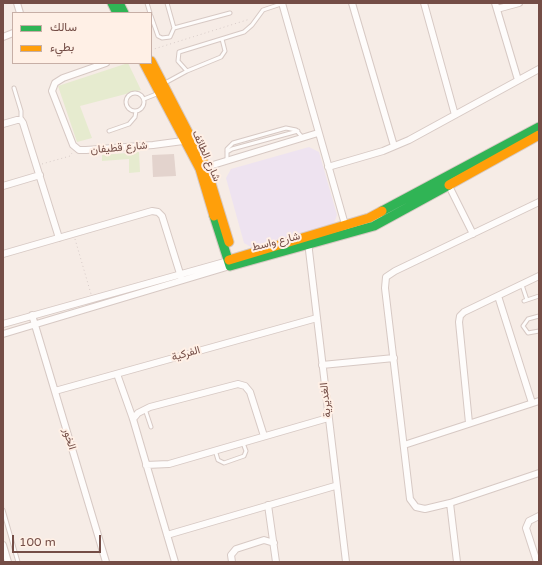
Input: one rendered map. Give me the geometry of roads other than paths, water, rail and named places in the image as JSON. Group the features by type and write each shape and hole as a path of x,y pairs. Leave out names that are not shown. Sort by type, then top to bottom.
{"street":[{"path":"112,3 116,12"},
{"path":"119,3 124,12"},
{"path":"282,3 346,230"},
{"path":"352,3 394,146"},
{"path":"424,3 455,115"},
{"path":"518,80 496,6 519,3"},
{"name":"شارع الطائف","path":"152,63 162,88 189,138 203,168 232,262"},
{"name":"شارع قطيفان","path":"103,64 63,78 55,83 52,91 70,142 75,148 86,150 153,145 189,138"},
{"name":"شارع الطائف","path":"145,64 162,88"},
{"path":"328,167 394,146 424,133 539,69"},
{"path":"3,124 21,120 40,175 59,238"},
{"name":"شارع واسط","path":"447,182 539,127"},
{"path":"203,168 318,133"},
{"name":"شارع واسط","path":"3,324 180,273 232,262 346,230 447,182 539,135"},
{"path":"3,186 40,175"},
{"path":"447,182 473,234"},
{"path":"539,202 395,271 386,277 384,288 394,358 410,499 416,507 425,509 450,503 539,473"},
{"path":"3,254 152,211 158,212 162,216 182,280"},
{"name":"الغديرية","path":"308,241 346,562"},
{"name":"شارع واسط","path":"3,334 182,280 232,262"},
{"path":"469,423 459,322 460,316 464,312 539,276"},
{"path":"498,296 532,403"},
{"name":"الخور","path":"32,315 106,562"},
{"name":"الفركية","path":"55,391 316,318"},
{"path":"322,365 394,358"},
{"path":"117,374 133,419 175,562"},
{"path":"133,419 138,413 145,409 238,384 245,386 250,392 264,436"},
{"path":"404,444 539,401"},
{"path":"146,465 169,464 328,418"},
{"path":"167,534 336,486"},
{"path":"450,503 457,562"},
{"path":"268,505 276,562"},
{"path":"537,562 526,528 529,521 539,516"},
{"path":"232,562 232,555 236,550 264,540 274,542"},
{"path":"3,545 8,562"}],"lane":[{"path":"152,18 156,33 162,38 170,37 174,28 167,3"},
{"path":"187,71 178,62 179,52 247,30 263,10 282,3"},
{"path":"174,28 230,12"},
{"path":"144,99 136,93 129,96 127,99 127,106 129,109 136,111 142,109 144,99 187,71 223,56 225,51 222,39"},
{"path":"14,88 21,110 21,120"},
{"path":"109,131 129,124 135,117 136,111"},
{"path":"227,160 226,153 228,147 233,143 286,128 293,128 298,131 302,138"},
{"path":"226,153 232,149 298,131"},
{"path":"522,285 526,301 539,296"},
{"path":"539,316 528,319 523,326 528,333 539,331"},
{"path":"145,409 151,427"},
{"path":"215,450 217,458 222,462 240,458 246,453 243,442"},
{"path":"3,510 18,562"}]}
